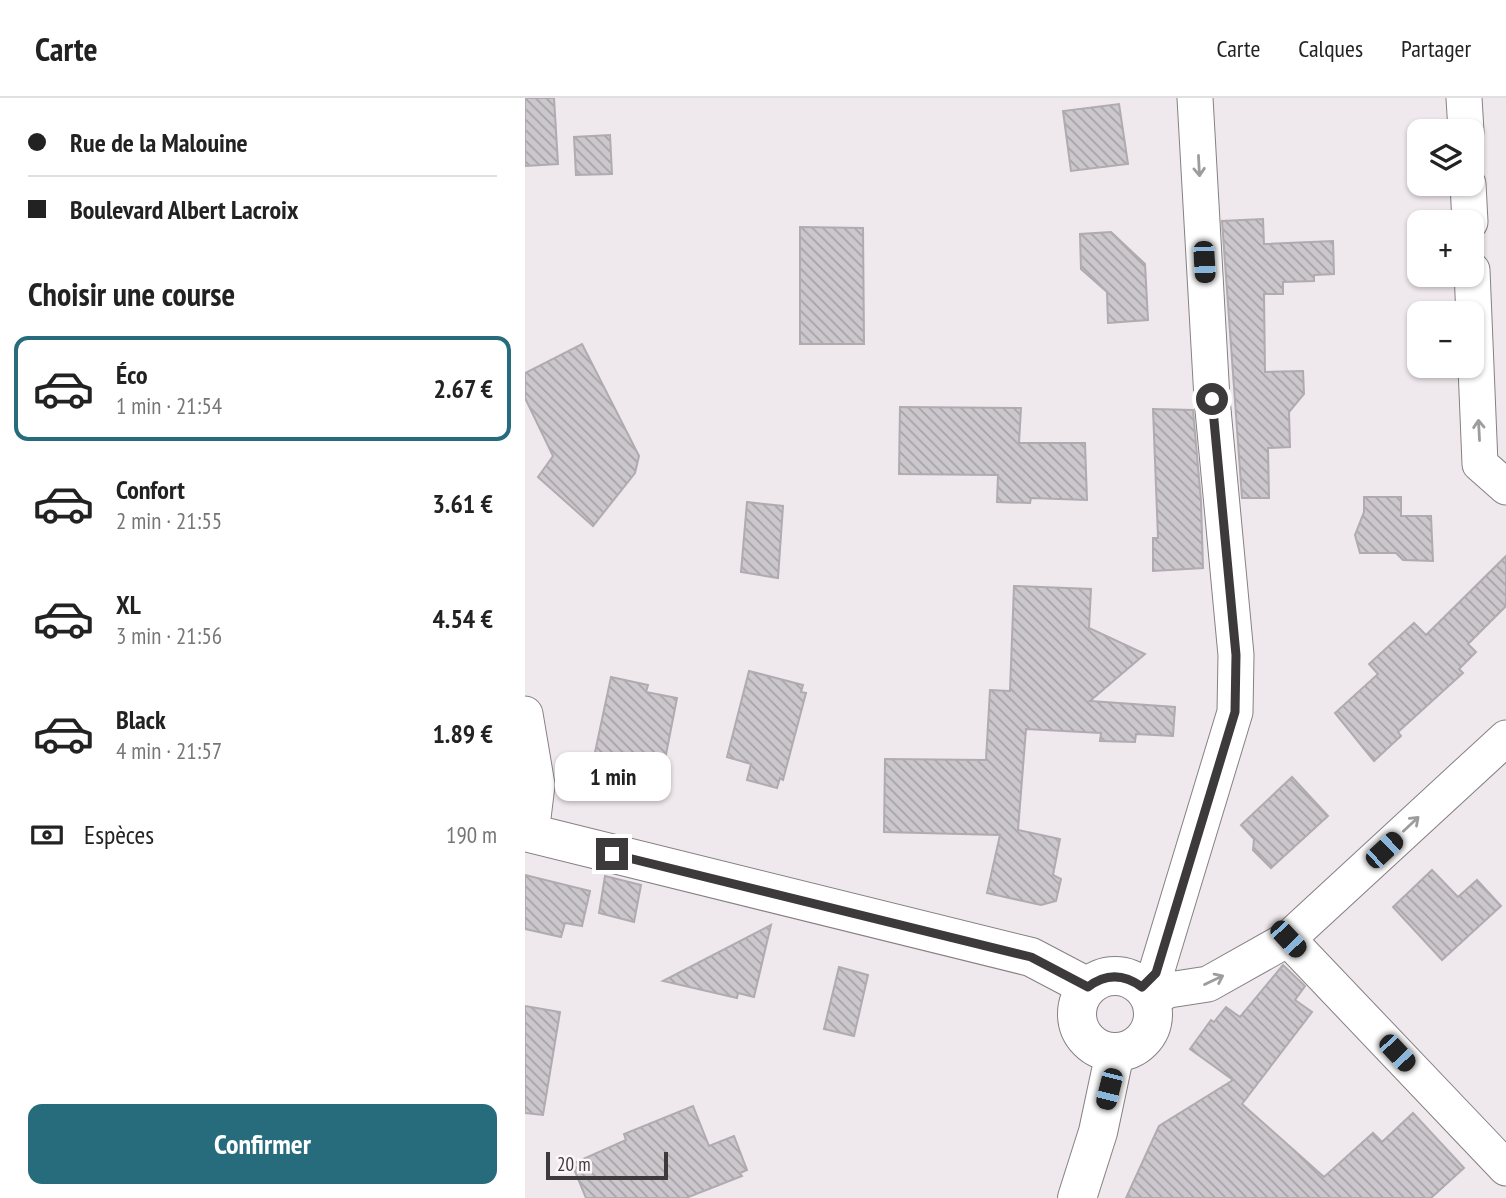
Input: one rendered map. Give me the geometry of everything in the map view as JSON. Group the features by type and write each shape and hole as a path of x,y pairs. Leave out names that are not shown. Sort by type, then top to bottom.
{"street":[{"path":"1146,993 1156,973 1235,712 1236,655 1212,399 1195,98"},
{"path":"1464,98 1465,119"},
{"path":"1473,287 1480,464 1506,487"},
{"path":"525,714 537,785 528,833 1031,957 1088,987"},
{"path":"1146,993 1207,984 1288,939 1506,738"},
{"path":"1288,939 1506,1168"},
{"path":"1109,976 1132,980 1146,993 1152,1021 1148,1031 1134,1047 1115,1052 1091,1043 1078,1022 1081,998 1088,987 1109,976"},
{"path":"1077,1198 1098,1132 1114,1068 1115,1052"}],"building":[{"path":"525,98 554,98 558,164 525,166"},
{"path":"1119,104 1128,164 1071,171 1063,111"},
{"path":"610,135 612,174 576,175 574,137"},
{"path":"1263,219 1264,244 1333,241 1334,274 1314,275 1314,281 1283,282 1283,294 1264,294 1265,372 1303,371 1304,394 1289,412 1290,447 1268,448 1269,498 1242,498 1222,221"},
{"path":"800,227 863,228 864,344 800,344"},
{"path":"1111,232 1145,264 1148,320 1108,323 1107,292 1081,269 1080,234"},
{"path":"582,344 639,456 635,473 593,526 538,477 553,456 525,398 525,373"},
{"path":"900,407 1021,408 1019,443 1085,443 1087,500 1031,498 1030,503 997,502 998,475 899,474"},
{"path":"1153,409 1193,410 1201,501 1203,568 1153,571 1153,538 1158,538"},
{"path":"1364,497 1401,497 1401,516 1431,516 1433,561 1403,560 1396,553 1360,553 1355,535 1364,512"},
{"path":"747,502 783,506 778,578 741,572"},
{"path":"1506,556 1506,606 1468,644 1476,652 1459,669 1463,673 1398,732 1401,736 1374,761 1335,713 1378,674 1369,664 1414,623 1426,635"},
{"path":"1014,586 1091,589 1089,628 1145,654 1090,701 1175,707 1173,736 1136,734 1135,742 1100,741 1101,733 1026,729 1018,830 1060,839 1053,875 1061,879 1056,901 1041,905 987,893 1000,835 884,832 885,759 986,760 990,690 1010,691"},
{"path":"749,671 803,685 801,692 806,693 783,780 780,778 777,788 747,780 751,764 727,757"},
{"path":"611,677 648,685 646,692 677,698 663,770 655,775 652,789 590,776"},
{"path":"1292,777 1328,816 1271,868 1253,850 1254,839 1241,825"},
{"path":"1432,870 1458,897 1477,880 1501,906 1442,960 1393,907"},
{"path":"525,875 590,891 582,926 565,923 561,937 525,929"},
{"path":"605,876 641,885 634,922 599,913"},
{"path":"771,925 754,997 738,993 737,998 663,981"},
{"path":"1283,965 1305,986 1295,1000 1312,1012 1242,1104 1324,1177 1373,1133 1382,1142 1413,1113 1464,1168 1431,1198 1126,1198 1159,1126 1233,1080 1190,1049 1211,1020 1214,1022 1226,1007 1240,1017"},
{"path":"839,967 868,975 854,1036 824,1029"},
{"path":"525,1006 560,1012 543,1115 525,1113"},
{"path":"693,1106 709,1146 734,1136 747,1170 740,1173 742,1176 686,1198 586,1198 572,1164 626,1140 624,1134"}],"route":[{"path":"612,854 1031,957 1088,987 1109,976 1121,976 1142,987 1156,973 1235,712 1236,655 1212,399"}]}
